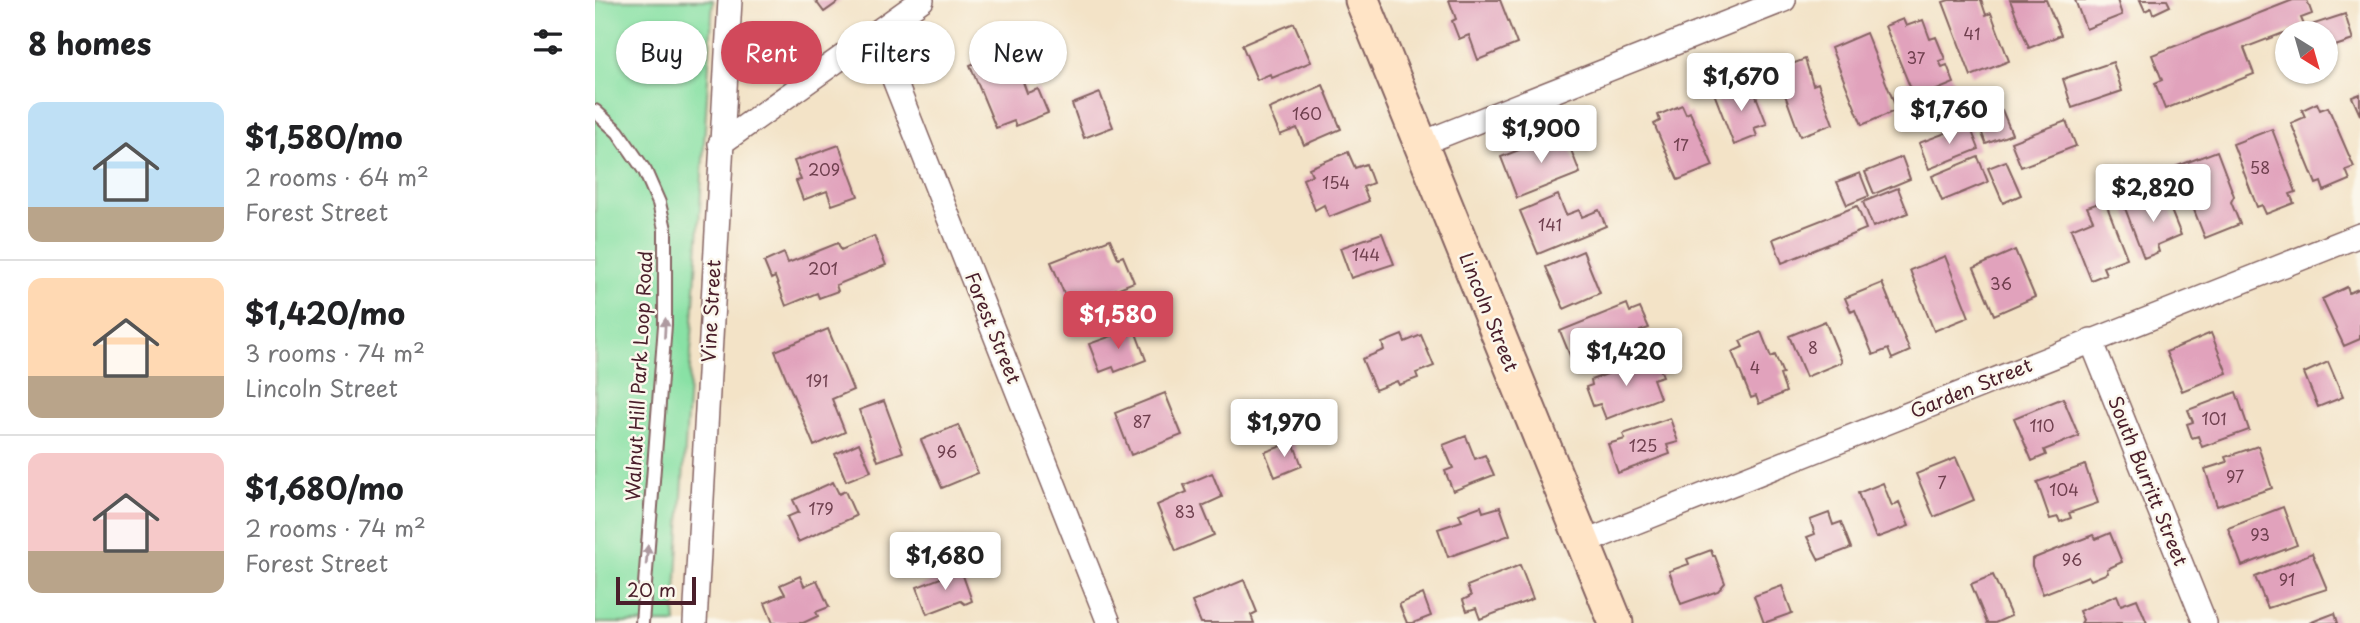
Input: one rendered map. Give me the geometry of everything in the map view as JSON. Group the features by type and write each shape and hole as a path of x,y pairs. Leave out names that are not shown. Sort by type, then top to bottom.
{"street":[{"name":"Vine Street","path":"695,623 730,0"},
{"path":"894,21 922,0"},
{"name":"Lincoln Street","path":"1362,0 1616,623"},
{"path":"1420,144 1784,0"},
{"path":"720,144 836,62"},
{"name":"Forest Street","path":"896,84 1109,623"},
{"name":"Garden Street","path":"1583,542 2360,235"},
{"name":"South Burritt Street","path":"2091,340 2205,623"}],"lane":[{"name":"Walnut Hill Park Loop Road","path":"595,111 615,128 640,163 659,203 665,229 665,324 642,623"}],"green space":[{"path":"595,0 713,0 676,623 595,623"}],"building":[{"path":"815,0 841,0 824,12"},
{"path":"1449,0 1500,0 1517,44 1478,60 1469,35 1459,39 1452,21 1456,19"},
{"path":"1981,0 1986,15 1991,13 2009,61 1971,76 1943,2"},
{"path":"2010,0 2046,0 2061,35 2029,48"},
{"path":"2075,0 2117,0 2122,15 2086,29"},
{"path":"2140,0 2167,0 2170,6 2153,14 2151,8 2145,11"},
{"path":"2293,0 2307,0 2312,14 2301,18 2302,21 2275,21 2275,36 2244,48 2254,74 2165,109 2155,83 2162,80 2152,55"},
{"path":"2345,14 2353,40 2338,45 2338,21 2323,21"},
{"path":"1903,19 1906,26 1923,20 1930,39 1936,37 1945,59 1939,61 1942,67 1947,65 1954,83 1915,99 1885,26"},
{"path":"1294,23 1311,62 1272,78 1270,74 1257,80 1242,45"},
{"path":"1866,33 1897,110 1862,125 1831,48"},
{"path":"1805,59 1813,85 1818,83 1833,124 1800,136 1776,70"},
{"path":"2113,62 2122,91 2072,108 2063,79"},
{"path":"978,84 1024,84 1027,93 1038,89 1048,113 1016,126 1014,121 996,128"},
{"path":"1323,85 1341,129 1304,145 1297,128 1280,135 1269,109"},
{"path":"1732,86 1735,93 1752,86 1767,124 1754,128 1757,136 1734,145 1714,93"},
{"path":"1100,93 1113,127 1084,138 1072,104"},
{"path":"2360,94 2360,115 2352,97"},
{"path":"2317,103 2320,110 2328,107 2354,167 2346,170 2350,180 2324,191 2321,182 2316,184 2291,123 2305,117 2302,110"},
{"path":"1682,105 1686,114 1690,112 1713,166 1678,180 1654,124 1660,121 1658,115"},
{"path":"2002,110 2012,134 1986,144 1977,120"},
{"path":"2066,121 2076,146 2021,167 2011,142"},
{"path":"1969,124 1979,149 1929,169 1919,143"},
{"path":"2272,129 2296,192 2290,194 2294,203 2266,214 2262,205 2257,207 2233,144"},
{"path":"1564,132 1580,173 1517,198 1501,157"},
{"path":"839,145 858,196 832,205 827,191 803,200 796,181 801,180 794,161"},
{"path":"2217,151 2234,196 2231,202 2240,224 2205,238 2183,182 2179,184 2172,168"},
{"path":"1348,152 1355,168 1366,164 1373,183 1363,187 1369,201 1329,217 1324,205 1315,210 1303,179 1312,175 1309,168"},
{"path":"1902,157 1910,179 1874,194 1865,172"},
{"path":"1978,157 1988,182 1942,201 1932,176"},
{"path":"2006,161 2021,195 2003,203 1988,168"},
{"path":"1860,173 1869,196 1847,205 1837,182"},
{"path":"1898,188 1908,213 1873,227 1863,202"},
{"path":"2164,193 2181,235 2157,245 2159,252 2144,258 2125,208"},
{"path":"1558,195 1566,215 1579,210 1582,217 1599,210 1606,226 1538,254 1520,211"},
{"path":"2105,201 2127,258 2103,267 2106,274 2091,280 2071,229 2093,220 2087,207"},
{"path":"1857,206 1866,229 1782,263 1773,239"},
{"path":"1382,233 1394,264 1351,278 1340,248"},
{"path":"874,236 886,265 836,285 838,291 819,298 817,293 786,306 775,277 771,279 764,262 784,253 788,263 838,243 841,250"},
{"path":"1110,239 1118,258 1123,256 1134,282 1070,308 1051,262"},
{"path":"2015,250 2035,297 1994,315 1974,268"},
{"path":"1583,251 1600,293 1564,309 1546,267"},
{"path":"1945,256 1969,317 1934,331 1910,270"},
{"path":"1882,283 1910,351 1892,359 1888,349 1873,355 1855,310 1851,312 1845,298"},
{"path":"2347,287 2349,293 2360,288 2360,339 2344,346 2322,299"},
{"path":"1627,304 1630,312 1640,308 1649,328 1640,331 1643,340 1575,368 1560,331"},
{"path":"1825,321 1842,362 1806,377 1789,336"},
{"path":"1134,328 1146,360 1115,372 1113,367 1100,372 1089,344"},
{"path":"828,329 853,390 832,399 845,432 814,446 775,351"},
{"path":"1761,332 1771,357 1775,355 1783,374 1780,375 1786,392 1759,404 1756,396 1751,398 1732,352 1743,347 1740,341"},
{"path":"2211,333 2227,373 2182,391 2166,352"},
{"path":"1402,335 1405,342 1421,335 1434,366 1416,373 1418,378 1399,385 1397,381 1375,390 1362,359 1384,350 1382,343"},
{"path":"1655,356 1663,376 1653,379 1660,398 1606,419 1600,404 1593,406 1586,387 1592,385 1591,380"},
{"path":"2328,362 2343,397 2318,407 2304,373"},
{"path":"2236,392 2249,430 2202,447 2198,436 2192,438 2187,424 2193,422 2188,410"},
{"path":"1165,393 1182,435 1131,455 1115,413"},
{"path":"2063,398 2079,436 2044,450 2046,455 2032,461 2014,418"},
{"path":"884,401 903,452 878,461 859,410"},
{"path":"1670,418 1678,442 1667,445 1670,454 1618,473 1608,444 1625,439 1623,434"},
{"path":"958,425 978,473 942,488 921,440"},
{"path":"1466,436 1475,459 1485,455 1494,475 1453,491 1445,471 1453,468 1443,445"},
{"path":"1293,442 1302,466 1275,477 1265,452"},
{"path":"859,443 871,471 846,481 835,454"},
{"path":"2258,446 2272,488 2217,506 2205,469 2227,462 2225,457"},
{"path":"1956,458 1974,500 1934,517 1916,474"},
{"path":"2085,465 2098,503 2069,513 2071,518 2060,522 2058,517 2050,519 2037,482"},
{"path":"1212,473 1222,497 1202,506 1214,535 1176,551 1157,505 1187,492 1184,485"},
{"path":"833,482 839,494 845,491 856,516 798,542 787,517 799,512 793,500"},
{"path":"1883,483 1892,506 1899,502 1909,526 1876,538 1858,493"},
{"path":"1481,506 1483,512 1500,507 1510,535 1448,557 1438,529 1462,521 1459,514"},
{"path":"2283,507 2297,545 2242,566 2228,528"},
{"path":"1829,513 1833,525 1841,522 1851,548 1819,560 1807,537 1815,534 1810,520"},
{"path":"2110,533 2122,562 2107,569 2108,573 2091,580 2088,576 2043,594 2032,559 2093,535 2096,539"},
{"path":"1711,550 1725,583 1718,591 1681,604 1669,571 1689,564 1687,559"},
{"path":"2312,553 2327,589 2268,608 2255,577"},
{"path":"1520,565 1533,599 1480,619 1476,608 1467,611 1463,600 1471,596 1467,586"},
{"path":"961,570 972,601 965,604 961,601 927,614 917,587"},
{"path":"1993,575 2011,616 1995,623 1987,623 1971,584"},
{"path":"800,576 804,586 817,580 829,607 816,612 818,616 803,623 773,623 765,603 785,594 780,585"},
{"path":"1244,580 1257,612 1251,615 1254,623 1201,623 1192,602"},
{"path":"1782,586 1792,613 1764,623 1754,596"},
{"path":"1423,594 1431,616 1407,623 1399,604"},
{"path":"2117,595 2121,605 2137,599 2147,623 2081,623 2083,620 2079,611"},
{"path":"2335,613 2338,623 2309,623"}]}
